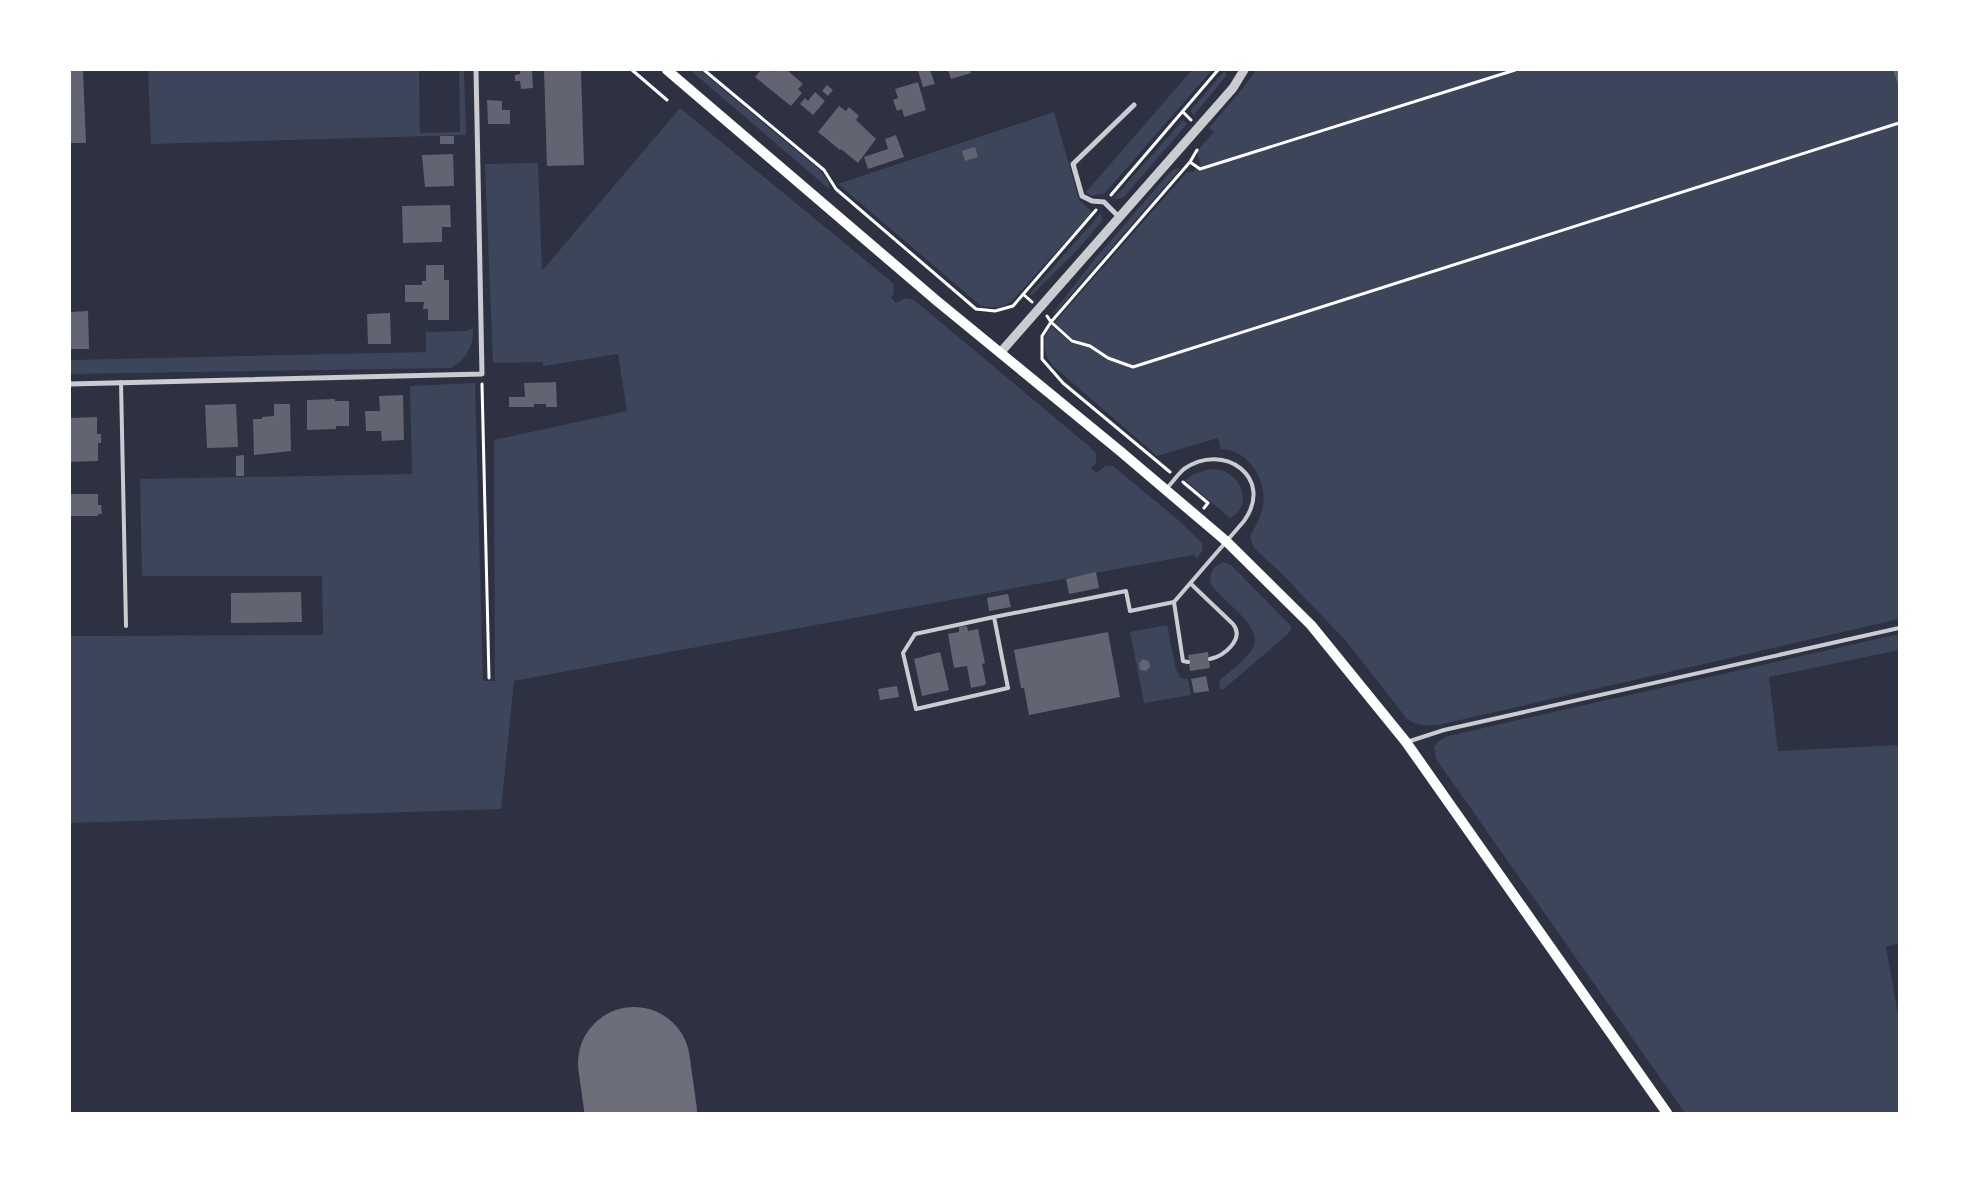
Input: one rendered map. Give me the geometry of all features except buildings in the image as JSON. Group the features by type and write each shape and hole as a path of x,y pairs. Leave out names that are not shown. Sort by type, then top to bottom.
{"main road":[{"path":"667,70 937,301 1226,541 1311,624 1406,742 1668,1113"}],"street":[{"path":"70,384 482,374 476,70"},
{"path":"1000,353 1233,88 1244,70"},
{"path":"1119,217 1104,202 1092,201 1082,196 1073,164 1134,105"}],"lane":[{"path":"121,382 126,626"},
{"path":"994,618 1008,688 916,709 903,652 915,634 1126,591 1130,611 1174,602 1244,522 1252,508 1253,492 1249,476 1232,462 1219,459 1198,463 1184,469 1166,490"},
{"path":"1190,584 1237,629 1236,640 1222,656 1210,659"},
{"path":"1174,602 1183,660 1188,662"},
{"path":"1406,742 1482,722 1899,628"}],"path":[{"path":"632,70 667,100"},
{"path":"704,70 824,170 836,189 976,309 995,312 1013,306 1218,70"},
{"path":"1197,517 1208,503 1063,383 1042,359 1042,336 1051,322 1190,162 1200,169 1515,70"},
{"path":"1051,322 1072,341 1090,346 1108,358 1133,367 1899,123"},
{"path":"482,374 490,678"}],"shaded area":[{"path":"148,70 419,71 420,133 460,132 459,70 464,70 466,135 151,144"},
{"path":"690,70 700,70 821,171 829,183 829,189"},
{"path":"1192,70 1212,70 1105,193 1091,196 1086,192"},
{"path":"1225,70 1227,75 1194,115 1190,111"},
{"path":"1256,70 1899,70 1899,619 1443,724 1425,725 1407,719 1346,641 1282,574 1254,548 1250,537 1261,513 1263,495 1259,476 1247,460 1231,450 1221,449 1218,438 1157,456 1052,365 1046,355 1044,342 1051,326 1071,343 1075,344 1076,340 1054,323 1187,172 1193,172 1200,164 1197,151 1214,132 1209,128"},
{"path":"680,108 893,283 894,292 891,298 896,303 906,298 914,300 1090,447 1096,453 1096,463 1091,468 1096,473 1106,466 1113,466 1177,519 1203,545 1197,559 1193,555 514,681 501,809 70,823 70,636 323,635 322,576 142,576 140,479 412,474 410,386 475,383 483,681 495,681 494,440 627,411 618,354 544,366 542,362 493,363 485,164 538,163 542,271"},
{"path":"1054,112 1079,200 1092,212 1011,302 1004,305 993,307 981,306 838,184"},
{"path":"1183,120 1187,124 1123,198 1113,199"},
{"path":"1181,168 1054,314 1093,261 1169,173 1174,169"},
{"path":"1101,213 1102,221 1078,249 1031,296 1030,293"},
{"path":"473,328 472,341 468,352 461,361 451,368 70,374 70,360 426,352 426,332 466,331"},
{"path":"1210,469 1221,470 1229,474 1241,488 1243,496 1242,505 1238,512 1230,518 1185,480 1194,474"},
{"path":"1223,562 1231,565 1291,626 1291,629 1288,634 1225,688 1220,690 1219,681 1243,660 1250,652 1254,643 1254,634 1249,625 1211,584 1210,577 1212,571"},
{"path":"1167,625 1176,669 1181,678 1188,679 1191,695 1144,703 1130,632"},
{"path":"1899,634 1899,650 1769,677 1778,751 1899,745 1899,943 1886,947 1899,1020 1899,1113 1685,1113 1436,759 1434,747 1439,741 1448,736"}],"runway":[{"path":"634,1063 641,1113"}]}
